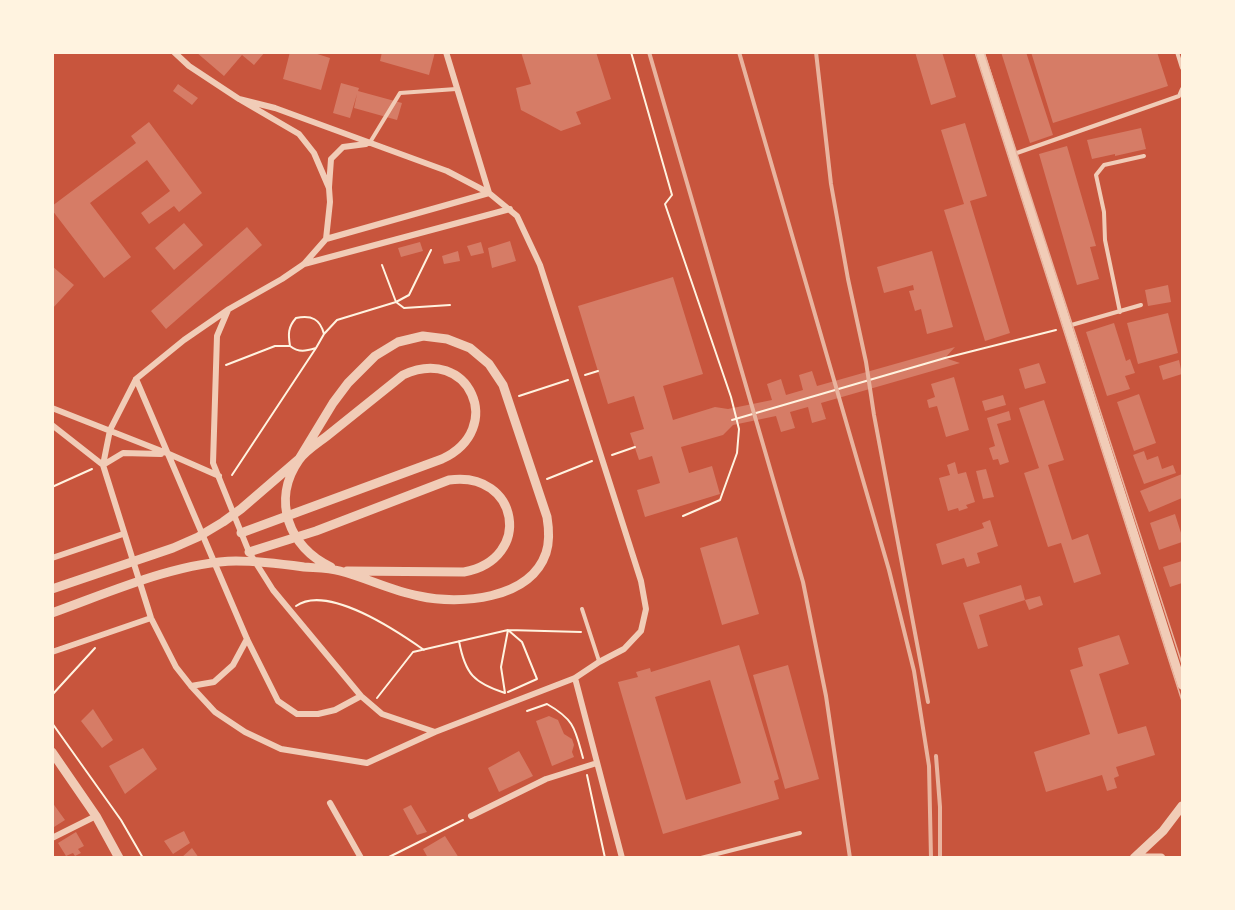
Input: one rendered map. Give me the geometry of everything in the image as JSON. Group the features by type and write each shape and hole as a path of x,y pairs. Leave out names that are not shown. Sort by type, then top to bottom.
{"street":[{"path":"174,52 189,66 239,99 299,134 314,153 329,188"},
{"path":"446,52 489,193"},
{"path":"980,52 1182,685"},
{"path":"239,99 275,108 447,171 489,193 517,216 540,265 641,581 646,609 641,631 624,649 575,678 435,732 367,763 281,749 245,732 215,712 176,667 151,618 102,465 110,430 136,379 184,340 228,309 304,264 327,238 489,193"},
{"path":"327,238 331,159 343,147 369,144"},
{"path":"304,264 510,209"},
{"path":"228,309 217,336 213,463 249,552 273,590 361,696 382,714 435,732"},
{"path":"423,336 447,339 470,348 489,364 503,385 508,399 537,484 550,535 546,553 537,570 524,582 484,598 456,600 421,597 339,571 311,556 300,545 290,527 286,497 289,482 299,459 333,403 348,383 375,356 398,342 423,336"},
{"path":"52,589 173,548 198,537 241,509 403,375 417,368 432,367 446,370 459,377 469,388 475,401 476,416 473,430 460,448 442,459 241,533"},
{"path":"136,379 247,639 278,700 297,714 318,714 335,710 361,696"},
{"path":"52,408 169,454 219,477"},
{"path":"52,425 102,465"},
{"path":"102,465 123,453 169,454"},
{"path":"52,613 181,568 206,563 236,561 339,571 464,572 479,569 501,553 510,527 508,513 502,499 492,488 479,481 464,478 449,480 316,531 249,552"},
{"path":"52,558 123,534"},
{"path":"52,652 151,618"},
{"path":"191,686 214,682 233,665 247,639"},
{"path":"575,678 622,858"},
{"path":"52,752 96,816 120,858"},
{"path":"471,816 546,779 597,763"},
{"path":"330,803 361,858"},
{"path":"1134,858 1163,831 1182,806"},
{"path":"52,838 96,816"},
{"path":"1146,858 1161,858"}],"lane":[{"path":"1177,52 1182,68"},
{"path":"369,144 400,93 456,88"},
{"path":"1012,154 1179,96 1182,89"},
{"path":"1120,312 1105,240 1104,212 1096,175 1104,165 1144,156"},
{"path":"1068,327 1141,305"},
{"path":"582,609 599,662"},
{"path":"701,858 800,833"}],"path":[{"path":"631,52 672,195 665,204 731,397 739,429 737,453 720,500 683,516"},
{"path":"232,475 324,334 337,320 396,302 409,295 431,250"},
{"path":"382,265 396,302 404,308 450,304"},
{"path":"290,346 288,334 296,318 307,316 315,318 322,325 324,334"},
{"path":"732,420 945,358 1068,327"},
{"path":"223,366 275,346 290,346 304,351 316,348"},
{"path":"508,399 557,383"},
{"path":"537,484 583,464"},
{"path":"52,487 102,465"},
{"path":"290,610 302,602 312,600 341,604 400,633 424,650"},
{"path":"372,704 413,652 508,630 589,632"},
{"path":"505,693 501,667 508,630"},
{"path":"459,641 462,660 470,675 486,687 505,693 537,679 522,642 508,630"},
{"path":"52,695 109,633"},
{"path":"52,723 122,820 143,858"},
{"path":"387,858 471,816"}],"building":[{"path":"196,52 265,52 254,65 242,55 224,76"},
{"path":"290,52 311,52 330,58 321,90 283,79"},
{"path":"382,52 435,52 429,75 380,61"},
{"path":"521,52 596,52 611,99 576,112 581,124 561,131 521,110 516,88 531,84"},
{"path":"915,52 942,52 956,97 931,105"},
{"path":"1001,52 1026,52 1053,135 1030,143"},
{"path":"1031,52 1157,52 1168,86 1053,123"},
{"path":"341,83 359,88 358,91 402,103 397,120 354,108 357,94 350,118 333,113"},
{"path":"178,84 198,98 192,105 173,91"},
{"path":"149,122 202,193 179,212 174,206 149,224 141,213 170,191 147,160 90,203 131,257 104,278 52,210 52,206 136,143 131,136"},
{"path":"965,123 987,196 970,201 1010,333 985,341 944,210 964,204 941,130"},
{"path":"1141,128 1146,149 1092,159 1087,140"},
{"path":"1067,146 1096,246 1090,247 1099,279 1077,285 1039,154"},
{"path":"184,223 203,245 174,270 155,248"},
{"path":"247,227 262,245 166,329 151,311"},
{"path":"510,241 516,261 492,268 488,248"},
{"path":"420,242 423,251 401,257 398,248"},
{"path":"481,242 484,253 471,256 467,246"},
{"path":"458,251 460,261 444,264 442,256"},
{"path":"932,251 953,327 927,334 921,309 915,311 909,291 914,290 913,285 884,293 877,267"},
{"path":"52,266 74,285 52,309"},
{"path":"673,277 703,374 663,386 673,420 715,407 728,409 772,400 767,384 781,379 786,395 803,390 799,375 812,371 817,386 955,347 945,358 960,363 821,403 826,419 812,423 808,407 790,412 795,428 781,432 776,416 733,425 723,435 681,447 689,473 712,466 720,494 645,517 637,490 660,483 652,456 639,460 630,433 644,429 634,396 608,404 578,306"},
{"path":"1168,285 1171,302 1148,306 1145,290"},
{"path":"1168,313 1178,353 1138,364 1127,323"},
{"path":"1114,323 1126,361 1130,359 1135,373 1125,376 1130,389 1107,396 1086,332"},
{"path":"1179,360 1182,374 1163,380 1159,366"},
{"path":"1039,363 1046,383 1025,389 1019,369"},
{"path":"954,377 969,430 946,437 937,406 929,408 927,400 935,397 931,384"},
{"path":"1139,394 1156,443 1134,451 1117,402"},
{"path":"1003,395 1006,405 985,411 982,401"},
{"path":"1044,400 1064,460 1048,465 1072,540 1088,534 1101,574 1074,583 1061,543 1048,547 1024,473 1039,468 1019,408"},
{"path":"1009,411 1011,420 997,424 1009,462 1000,465 998,459 993,460 989,448 995,446 987,418"},
{"path":"1144,451 1147,460 1158,456 1162,469 1173,465 1176,473 1144,484 1133,455"},
{"path":"955,462 958,474 966,472 975,502 959,511 958,508 948,511 939,478 950,475 947,465"},
{"path":"986,469 994,497 983,499 976,471"},
{"path":"1182,474 1182,498 1149,512 1140,491"},
{"path":"1175,514 1182,542 1159,550 1150,523"},
{"path":"990,520 998,546 977,553 980,563 967,567 964,558 942,565 936,544 984,528 982,523"},
{"path":"737,537 759,614 722,625 700,548"},
{"path":"1182,561 1182,583 1170,587 1163,567"},
{"path":"1021,585 1025,600 979,615 988,646 978,649 963,603"},
{"path":"1040,596 1043,605 1029,610 1025,600"},
{"path":"1119,635 1129,664 1099,674 1118,734 1146,726 1155,755 1116,767 1119,776 1114,778 1117,788 1107,791 1102,775 1046,792 1034,752 1090,734 1070,670 1083,666 1078,648"},
{"path":"739,645 779,779 774,781 779,799 663,834 618,682 638,677 636,672 650,668 651,672","holes":["710,680 741,783 686,800 655,697"]},
{"path":"788,665 819,779 785,789 753,675"},
{"path":"93,709 113,740 102,748 81,721"},
{"path":"549,716 558,720 564,734 572,739 574,745 572,752 574,757 552,766 536,721"},
{"path":"143,748 157,769 125,794 109,766"},
{"path":"519,751 533,776 499,792 488,768"},
{"path":"52,802 65,820 54,827 52,825"},
{"path":"411,805 427,832 417,835 403,809"},
{"path":"184,831 190,843 173,854 164,841"},
{"path":"76,832 84,846 78,849 81,853 66,856 58,843"},
{"path":"445,836 459,858 428,858 423,849"},
{"path":"192,848 199,858 181,858"}],"tram line":[{"path":"975,52 1182,701"},
{"path":"984,52 1182,664"}],"railway":[{"path":"649,52 803,582 826,696 850,858"},
{"path":"739,52 889,570 914,671 929,766 931,858"},
{"path":"816,52 831,184 928,702"},
{"path":"936,756 940,807 940,858"}]}
